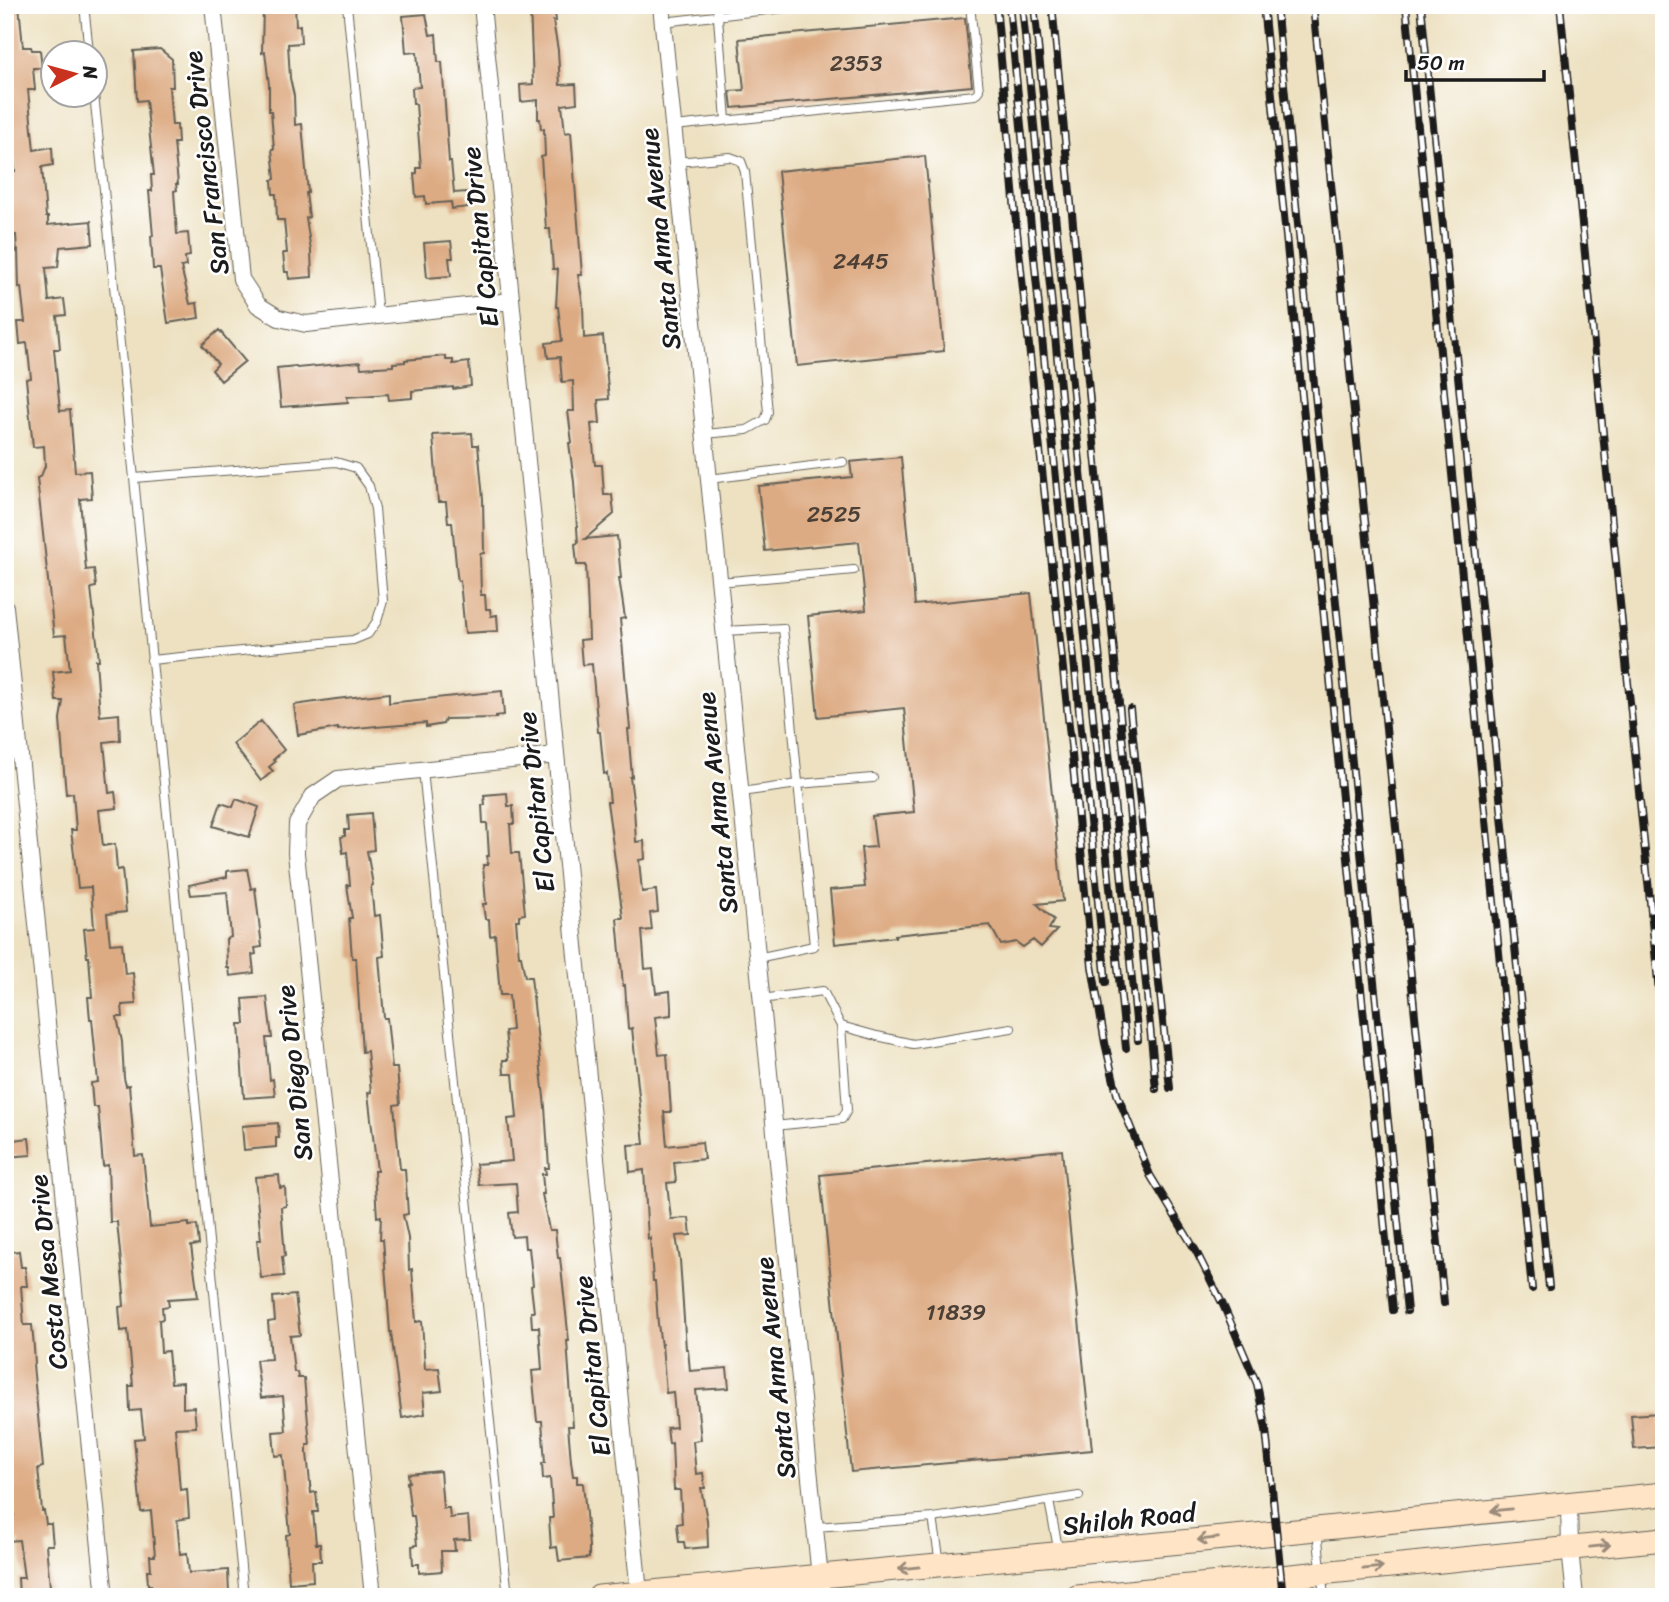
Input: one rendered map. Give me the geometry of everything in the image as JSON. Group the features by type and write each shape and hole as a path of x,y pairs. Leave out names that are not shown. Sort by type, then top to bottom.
{"main road":[{"name":"Shiloh Road","path":"598,1597 639,1593 821,1587 940,1565 1664,1494"},
{"path":"1077,1597 1664,1539"}],"street":[{"name":"San Francisco Drive","path":"213,5 241,279 258,305 279,318 306,324 511,301"},
{"name":"El Capitan Drive","path":"482,5 639,1593"},
{"name":"Santa Anna Avenue","path":"662,14 821,1587"},
{"name":"Costa Mesa Drive","path":"5,607 106,1597"},
{"name":"San Diego Drive","path":"373,1597 296,853 297,824 313,796 338,779 556,755"},
{"path":"1569,1503 1575,1597"}],"lane":[{"path":"85,5 88,38"},
{"path":"347,5 378,316"},
{"path":"717,5 726,120"},
{"path":"662,14 718,16 811,5"},
{"path":"674,126 975,95 979,90 970,5"},
{"path":"95,108 244,1597"},
{"path":"677,162 730,157 741,161 745,172 768,412 765,420 747,430 705,434"},
{"path":"134,478 336,462 356,468 369,486 375,509 383,601 377,621 368,634 353,640 151,660"},
{"path":"709,479 843,463"},
{"path":"719,582 854,570"},
{"path":"724,631 783,628 814,946 757,958"},
{"path":"423,770 509,1597"},
{"path":"741,792 873,778"},
{"path":"761,999 823,991 841,1026 847,1110 842,1119 774,1126"},
{"path":"841,1026 913,1044 1011,1028"},
{"path":"816,1527 933,1518 1079,1496"},
{"path":"1049,1501 1059,1554"},
{"path":"933,1518 940,1565"},
{"path":"1317,1528 1324,1597"},
{"path":"1641,1597 1664,1595"}],"building":[{"path":"5,5 19,5 23,47 38,50 38,68 33,68 35,90 28,90 34,150 52,147 53,165 42,167 48,225 91,221 93,244 60,247 58,267 46,268 49,301 64,299 66,315 57,316 60,349 54,349 60,411 70,410 75,472 90,471 92,498 80,499 86,570 94,569 96,587 91,588 99,660 96,660 100,716 119,714 120,740 104,742 109,793 115,792 117,808 99,810 103,846 115,844 117,870 122,869 126,912 107,914 110,944 122,943 125,974 133,973 136,1004 122,1005 123,1017 117,1017 122,1042 124,1078 126,1086 129,1085 135,1156 143,1155 150,1227 189,1223 189,1226 197,1225 199,1245 191,1246 198,1297 168,1299 169,1306 162,1307 163,1319 159,1320 161,1352 168,1351 171,1383 183,1382 183,1408 194,1407 196,1427 175,1428 180,1490 187,1489 189,1518 177,1520 180,1554 187,1553 189,1573 228,1570 229,1593 226,1594 152,1597 151,1585 148,1585 150,1556 155,1556 151,1511 141,1512 134,1439 144,1438 141,1410 130,1411 129,1386 133,1386 128,1330 121,1331 119,1307 124,1306 124,1293 117,1222 110,1222 108,1165 103,1166 98,1107 93,1107 91,1083 98,1082 88,997 92,997 89,957 84,929 94,928 91,887 78,888 71,830 76,830 73,793 66,794 64,771 60,719 63,701 56,701 53,672 70,670 66,635 54,636 37,478 41,476 45,466 44,446 33,447 26,379 31,378 27,343 20,344 18,322 25,322 21,287 19,288 18,250 11,224 7,181 11,181 10,171 15,171 12,141 5,141"},
{"path":"263,5 295,5 296,26 300,25 301,43 288,44 295,125 302,124 308,193 309,217 306,218 312,277 289,279 288,272 285,272 283,253 287,253 284,220 277,220 276,194 273,194 274,149 265,52 262,53"},
{"path":"530,5 554,5 556,21 553,21 560,85 576,84 577,103 562,105 565,133 571,132 584,338 603,336 609,399 598,400 600,423 591,424 595,465 602,465 604,495 612,495 614,514 585,539 617,536 625,618 620,619 630,729 630,777 636,842 644,841 645,859 639,860 642,892 656,890 658,912 650,913 652,930 642,931 645,969 653,968 656,993 670,991 671,1015 655,1017 659,1055 667,1054 671,1112 664,1112 667,1146 702,1142 704,1159 674,1162 676,1182 667,1183 671,1219 689,1218 691,1235 676,1236 690,1371 727,1368 729,1388 696,1390 701,1440 693,1441 696,1474 703,1473 705,1488 701,1488 707,1520 708,1547 685,1549 684,1542 679,1542 677,1524 682,1523 680,1490 674,1490 672,1443 669,1444 667,1428 676,1427 673,1392 666,1393 650,1238 648,1239 644,1170 630,1172 628,1145 644,1144 632,1028 628,1029 625,985 623,986 617,918 623,918 607,802 610,802 607,773 604,774 598,732 592,664 582,665 580,640 589,639 586,565 577,565 575,544 578,543 568,411 574,411 573,381 562,382 560,357 548,358 546,343 562,341 556,307 558,269 553,269 550,229 546,229 541,157 545,156 544,129 541,129 538,119 538,100 521,102 520,85 533,84"},
{"path":"426,14 430,35 436,34 438,62 442,62 449,162 454,193 467,192 469,207 452,209 451,202 426,204 425,196 416,197 414,174 417,173 417,168 421,168 416,104 413,104 412,88 420,87 417,52 406,53 403,16"},
{"path":"965,18 972,86 732,108 730,91 744,90 739,39"},
{"path":"160,49 172,59 173,87 169,87 172,125 177,125 178,143 174,143 178,184 177,190 174,191 177,234 188,233 190,256 185,257 186,266 181,267 190,304 197,303 199,318 168,323 160,269 153,269 149,191 152,191 151,175 154,175 146,100 137,101 134,51"},
{"path":"925,156 944,351 797,366 778,171"},
{"path":"451,241 451,276 427,278 424,243"},
{"path":"219,330 245,361 221,381 212,370 218,364 202,345"},
{"path":"446,356 446,360 453,360 453,364 469,362 471,386 412,391 412,398 389,400 388,394 347,397 348,402 281,407 277,368 360,362 361,368 393,366 393,363 405,360"},
{"path":"472,433 473,445 478,445 483,499 484,553 480,554 481,595 485,595 486,609 490,609 491,616 497,615 498,631 465,633 452,522 448,522 446,502 438,502 433,435"},
{"path":"901,457 915,605 1031,593 1063,901 1037,904 1054,920 1049,929 1057,930 1041,947 1033,940 1023,947 1016,942 1001,945 990,925 835,944 830,890 865,887 861,848 876,847 872,816 914,812 904,708 818,717 808,616 866,610 859,542 765,551 758,486 852,477 850,462"},
{"path":"502,691 504,715 496,718 445,719 443,724 426,727 426,723 338,728 298,735 294,705 389,693 389,703"},
{"path":"261,721 284,750 269,767 273,771 261,781 233,744"},
{"path":"507,793 508,806 513,806 514,824 510,824 512,853 519,853 525,914 519,915 519,920 516,920 519,956 525,977 531,977 545,1107 549,1168 545,1168 546,1174 542,1174 542,1194 549,1230 555,1230 569,1341 573,1426 568,1426 571,1461 573,1476 577,1476 577,1483 583,1483 589,1546 589,1558 559,1561 557,1547 551,1548 549,1518 553,1518 550,1478 543,1479 542,1463 545,1463 542,1421 537,1421 532,1371 542,1370 539,1327 532,1327 533,1285 529,1248 525,1248 524,1236 512,1237 509,1213 518,1212 516,1183 479,1185 476,1164 512,1161 508,1119 517,1118 513,1074 504,1074 503,1060 508,1060 505,1031 512,1030 509,995 500,995 495,935 490,936 489,919 485,919 483,904 486,904 483,865 488,865 489,856 487,823 483,823 484,795"},
{"path":"236,799 259,807 249,837 213,826 221,803 233,807"},
{"path":"371,813 374,850 367,851 373,885 374,916 380,915 384,956 379,957 384,1018 387,1018 392,1068 397,1068 400,1104 394,1105 400,1169 405,1169 408,1214 403,1215 408,1238 409,1270 412,1269 416,1322 422,1321 425,1369 439,1368 442,1391 423,1393 425,1414 402,1418 390,1332 383,1239 380,1239 381,1216 377,1217 374,1171 377,1171 368,1093 371,1092 367,1051 362,1052 356,958 352,958 347,852 343,853 341,837 345,836 345,830 349,830 348,815"},
{"path":"247,869 251,889 255,888 262,947 255,948 256,954 252,955 254,973 230,976 227,968 226,939 231,937 227,892 191,895 189,885 227,877 227,871"},
{"path":"267,997 272,1038 266,1038 270,1080 273,1079 275,1096 244,1098 239,1024 245,1024 243,999"},
{"path":"278,1123 279,1138 276,1138 276,1147 244,1150 242,1126"},
{"path":"29,1138 31,1155 5,1157 5,1141"},
{"path":"1062,1150 1092,1450 851,1472 820,1175"},
{"path":"279,1175 280,1188 285,1187 286,1206 281,1207 284,1276 261,1278 257,1240 261,1240 255,1177"},
{"path":"19,1251 21,1267 25,1267 27,1286 21,1286 24,1325 32,1325 43,1467 38,1468 42,1511 46,1524 51,1524 53,1545 46,1545 51,1597 19,1597 18,1578 24,1578 19,1540 9,1541 5,1531 5,1516 14,1515 5,1399 5,1253"},
{"path":"295,1295 300,1335 290,1336 294,1372 297,1372 298,1378 304,1378 310,1445 307,1445 307,1453 311,1493 316,1492 318,1512 313,1512 316,1544 320,1544 321,1561 312,1561 313,1581 289,1583 286,1535 290,1534 283,1455 275,1456 273,1432 286,1431 283,1396 261,1398 256,1360 271,1359 268,1322 275,1321 273,1297"},
{"path":"1659,1413 1662,1447 1634,1449 1631,1415"},
{"path":"440,1471 443,1508 449,1508 450,1518 468,1516 470,1539 454,1540 455,1551 441,1551 442,1571 419,1573 419,1564 413,1564 412,1546 417,1545 414,1516 411,1516 408,1474"}],"railway":[{"path":"996,5 1092,966 1105,1043 1117,1094 1150,1175 1196,1251 1224,1307 1257,1384 1266,1430 1283,1597"},
{"path":"1009,5 1106,982"},
{"path":"1022,5 1126,1048"},
{"path":"1034,5 1138,1040"},
{"path":"1052,5 1156,1089"},
{"path":"1263,5 1393,1310"},
{"path":"1276,5 1407,1311"},
{"path":"1313,5 1444,1303"},
{"path":"1406,5 1532,1289"},
{"path":"1421,5 1549,1287"},
{"path":"1560,5 1664,1041"},
{"path":"1130,709 1170,1088"}]}
